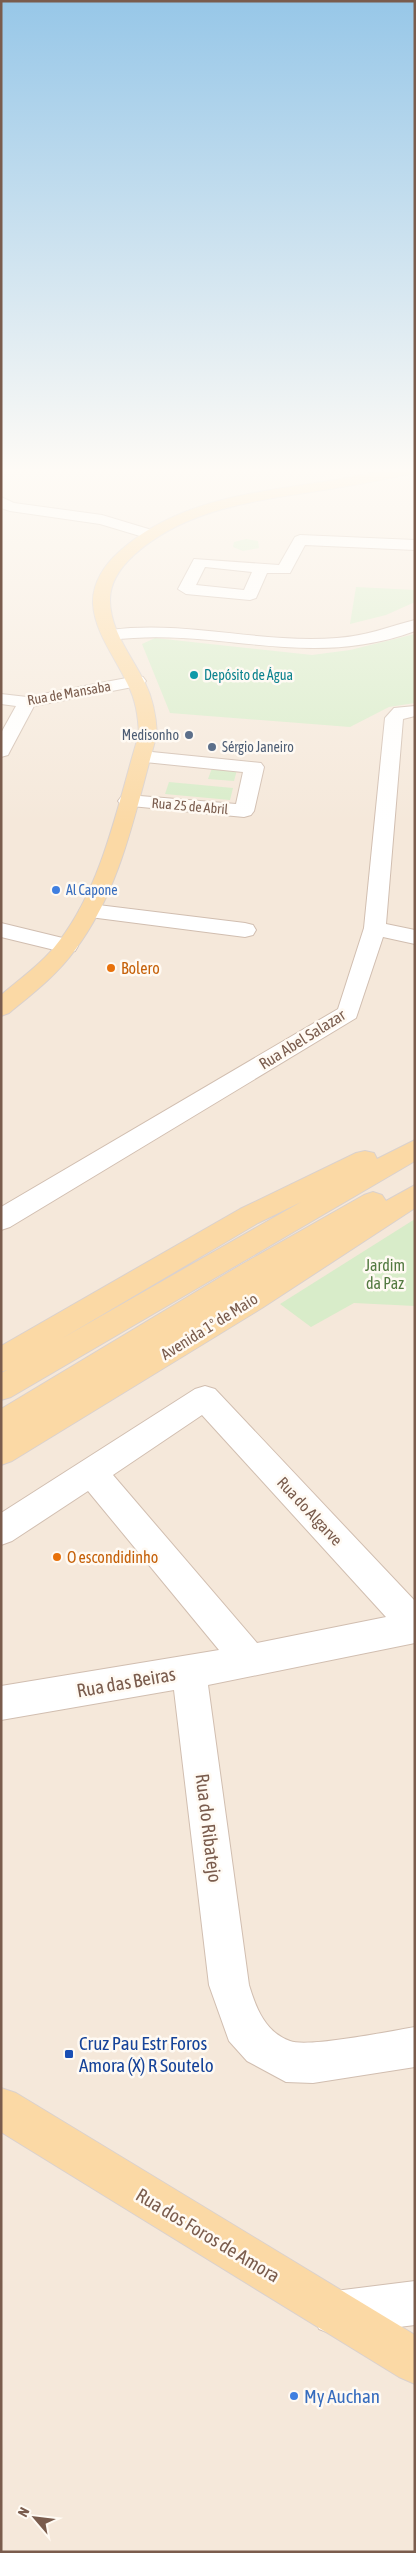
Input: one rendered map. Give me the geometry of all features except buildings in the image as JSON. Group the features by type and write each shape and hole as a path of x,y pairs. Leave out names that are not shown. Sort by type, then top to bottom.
{"main road":[{"name":"Rua 25 de Abril","path":"1,1008 46,968 67,946 90,912 112,856 148,734 149,716 137,681 111,635 102,606 103,586"},
{"path":"1,1360 284,1198 415,1138"},
{"path":"1,1388 415,1149"},
{"path":"1,1425 249,1274 415,1178"},
{"name":"Avenida 1º de Maio","path":"1,1452 252,1300 415,1196"},
{"name":"Rua dos Foros de Amora","path":"1,2108 415,2362"}],"street":[{"path":"111,635 157,631 289,644 326,644 355,641 415,625"},
{"name":"Rua de Mansaba","path":"1,699 27,702 137,681"},
{"path":"1,751 27,702"},
{"name":"Rua Abel Salazar","path":"1,1220 348,1013 375,928 404,714"},
{"name":"Rua 25 de Abril","path":"128,801 244,811 254,768 142,757"},
{"path":"90,912 245,930"},
{"path":"375,928 415,937"},
{"path":"1,930 67,946"},
{"name":"Rua do Algarve","path":"91,1472 204,1398 415,1626"},
{"path":"1,1531 91,1472 250,1661"},
{"name":"Rua das Beiras","path":"1,1703 250,1661 415,1626"},
{"name":"Rua do Ribatejo","path":"189,1671 229,1985 242,2027 261,2047 286,2062 313,2062 415,2047"},
{"path":"335,2313 415,2303"}],"shaded area":[{"path":"1,586 415,586 415,2552 1,2552"}],"green space":[{"path":"356,587 415,590 415,602 386,615 350,624"},
{"path":"415,634 415,703 389,707 350,727 170,713 142,644 155,638 312,655 350,650"},
{"path":"212,768 237,770 234,781 208,779"},
{"path":"169,782 233,788 230,800 165,794"},
{"name":"Jardim da Paz","path":"415,1219 415,1306 354,1303 311,1327 280,1304"}],"place":[{"name":"Depósito de Água","path":"194,675"},
{"name":"Medisonho","path":"189,735"},
{"name":"Sérgio Janeiro","path":"212,747"},
{"name":"Al Capone","path":"56,890"},
{"name":"Bolero","path":"111,968"},
{"name":"O escondidinho","path":"57,1557"},
{"name":"Cruz Pau Estr Foros Amora (X) R Soutelo","path":"69,2054"},
{"name":"My Auchan","path":"294,2396"}]}
